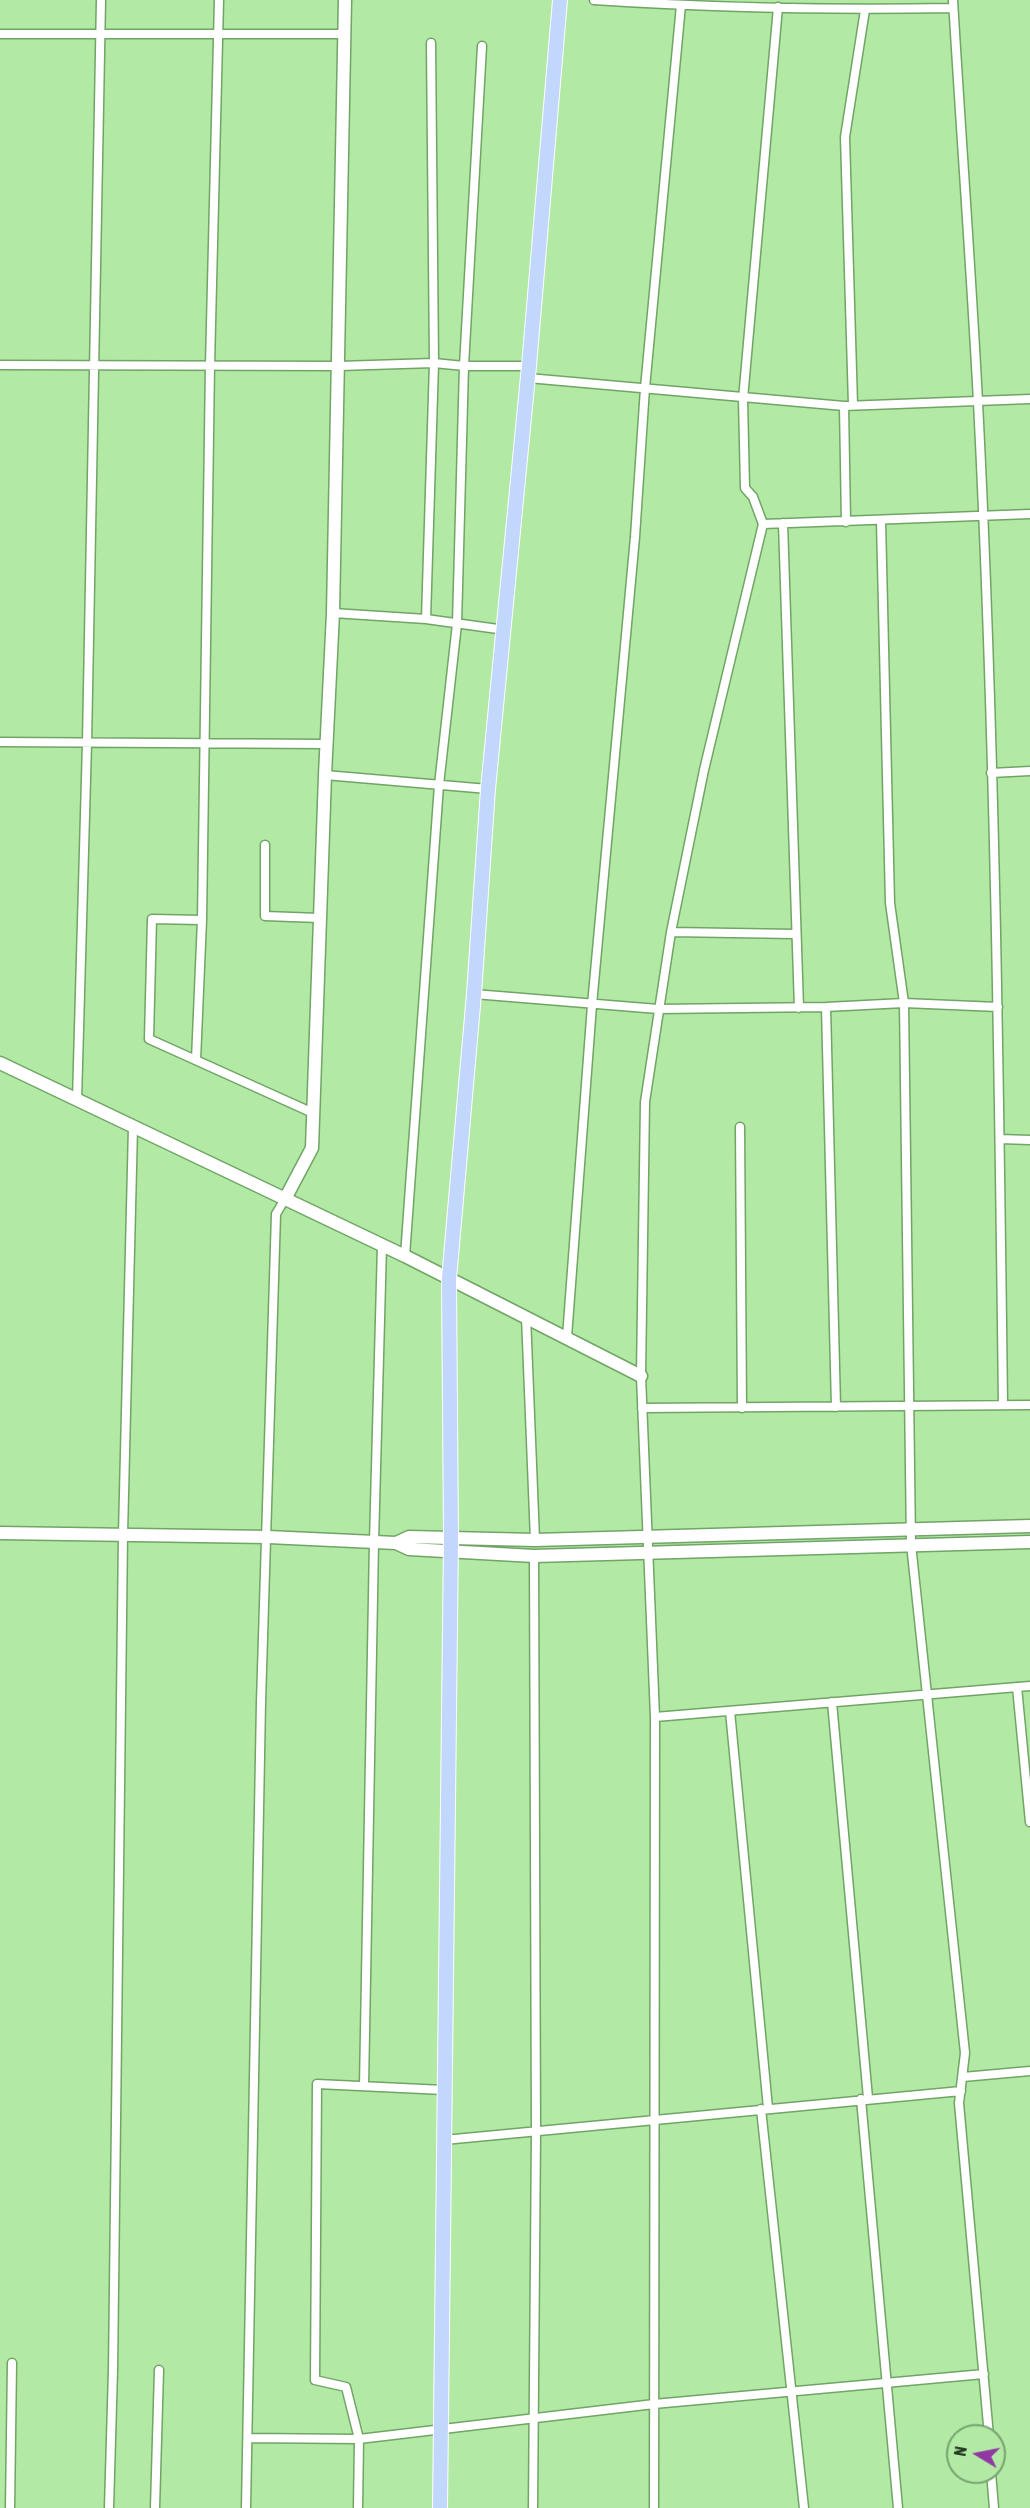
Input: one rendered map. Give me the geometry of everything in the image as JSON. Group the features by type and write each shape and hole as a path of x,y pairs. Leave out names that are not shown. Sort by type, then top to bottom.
{"main road":[{"path":"440,2508 451,1544 449,1279 474,994 488,789 529,372 560,0"}],"street":[{"path":"77,1100 87,743 101,0"},
{"path":"196,1060 202,920 210,365 219,0"},
{"path":"246,2508 261,1702 268,1537 276,1214 312,1148 319,918 333,613 345,0"},
{"path":"594,0 681,6 726,4 778,7 822,4 865,10 953,4 983,517 998,1007 1003,1406"},
{"path":"567,1337 592,1005 645,388 681,6"},
{"path":"654,2508 655,1717 641,1376 645,1102 671,933 704,770 763,524 753,497 746,488 743,399 778,7"},
{"path":"846,522 849,406 845,137 865,10"},
{"path":"0,34 345,34"},
{"path":"426,619 434,363 431,43"},
{"path":"405,1256 439,785 457,624 464,366 482,45"},
{"path":"0,365 339,366 434,363 529,372 743,399 849,406 1030,399"},
{"path":"763,524 1030,514"},
{"path":"880,521 890,903 904,1003 911,1544 965,2053 959,2103 988,2424"},
{"path":"783,523 799,1008"},
{"path":"333,613 426,619 505,630"},
{"path":"0,742 327,744"},
{"path":"991,773 1030,771"},
{"path":"325,775 488,789"},
{"path":"265,845 265,916 319,918"},
{"path":"202,920 152,919 149,1039 313,1113"},
{"path":"671,933 795,934"},
{"path":"474,994 658,1009 799,1008 904,1003 998,1007"},
{"path":"826,1007 836,1407"},
{"path":"0,1063 405,1256 641,1376"},
{"path":"109,2508 113,2370 123,1534 133,1126"},
{"path":"740,1127 742,1408"},
{"path":"1000,1139 1030,1140"},
{"path":"364,2086 382,1245"},
{"path":"526,1316 535,1540"},
{"path":"642,1408 1030,1405"},
{"path":"0,1533 268,1537 396,1543 409,1549 451,1544 535,1540 1030,1526"},
{"path":"451,1544 534,1556 1030,1542"},
{"path":"533,2508 536,2131 534,1556"},
{"path":"655,1717 1030,1686"},
{"path":"1017,1687 1030,1822"},
{"path":"832,1702 898,2508"},
{"path":"730,1711 790,2391 804,2508"},
{"path":"963,2077 1030,2071"},
{"path":"358,2508 359,2439 346,2387 315,2380 317,2084 444,2090"},
{"path":"444,2140 865,2098 961,2091"},
{"path":"10,2508 12,2363"},
{"path":"155,2508 159,2370"},
{"path":"248,2438 359,2439 654,2404 984,2374"},
{"path":"992,2484 994,2508"}]}
